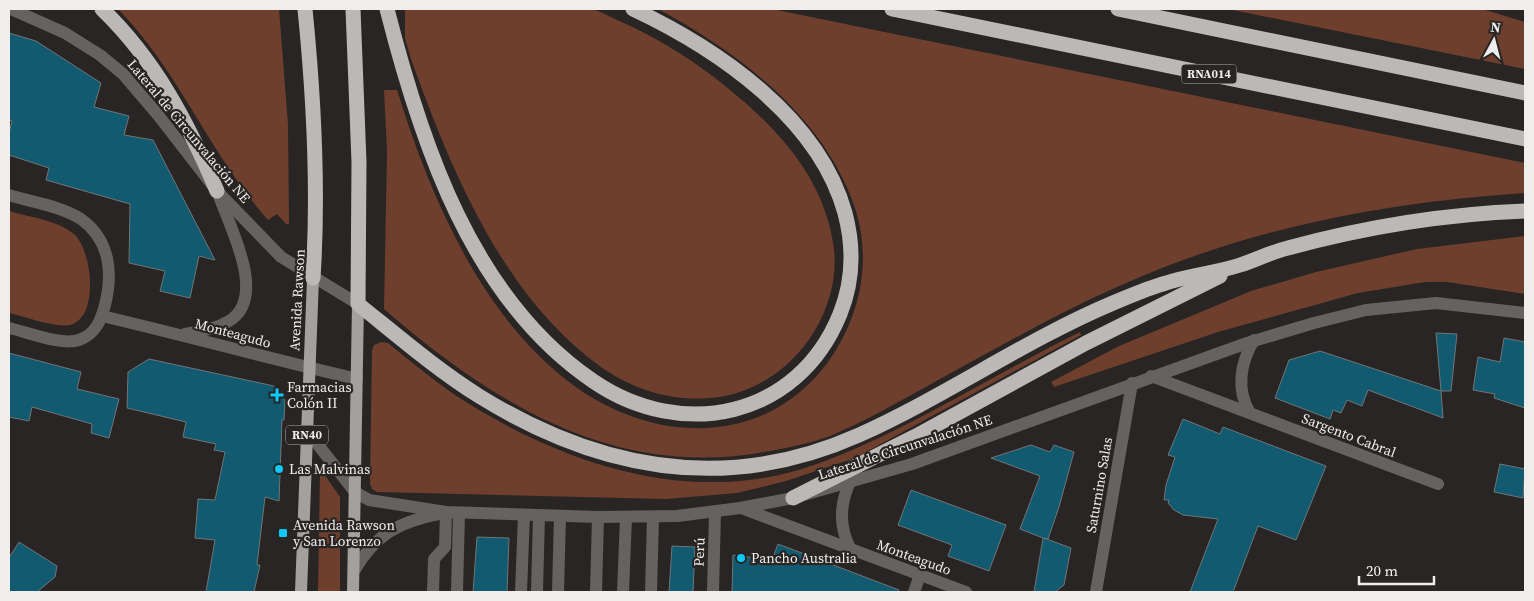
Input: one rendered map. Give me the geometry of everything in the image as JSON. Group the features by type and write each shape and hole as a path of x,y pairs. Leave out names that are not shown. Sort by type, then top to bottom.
{"highway":[{"path":"102,9 142,52 172,96 195,140 217,191"},
{"name":"Avenida Rawson","path":"305,9 313,86 317,182 313,278"},
{"path":"353,9 359,162 358,304 433,364 503,410 557,436 595,451 643,463 691,469 712,469 772,462 832,446 894,418 1071,322 1166,282 1240,265 1285,249 1363,230 1447,217 1525,211"},
{"path":"387,10 418,117 450,200 487,267 521,313 556,351 576,369 593,382 631,401 653,408 695,415 738,409 774,395 792,382 821,351 834,328 849,283 851,261 845,214 826,168 796,126 779,109 723,61 696,42 633,9"},
{"name":"RNA014","path":"892,9 1525,140"},
{"path":"1118,9 1525,93"},
{"path":"793,498 864,463 1086,343 1240,265"}],"main road":[{"name":"Avenida Rawson","path":"302,592 313,278"},
{"path":"353,592 358,304"}],"street":[{"name":"Lateral de Circunvalación NE","path":"11,9 65,33 100,54 123,74 158,115 217,191 281,257 358,304"},
{"path":"183,335 212,328 230,320 240,310 247,298 244,268 217,191"},
{"path":"9,196 72,214 94,231 106,251 110,274 102,316 94,331 79,340 70,342 9,328"},
{"name":"Lateral de Circunvalación NE","path":"308,432 355,492 369,500 459,513 653,517 715,512 793,498 912,464 1254,340 1366,310 1436,303 1525,313"},
{"name":"Monteagudo","path":"102,316 183,335 227,349 357,379"},
{"path":"1250,414 1244,399 1241,382 1243,364 1254,340"},
{"name":"Sargento Cabral","path":"1151,376 1438,484"},
{"name":"Saturnino Salas","path":"1096,592 1132,383"},
{"path":"851,550 845,534 842,515 844,496 850,482 864,463"},
{"name":"Monteagudo","path":"740,508 966,592"},
{"path":"354,572 365,553 393,529 412,519 446,512 445,547 434,559 433,592"},
{"name":"Perú","path":"713,592 715,512"},
{"path":"457,592 459,513"},
{"path":"521,592 524,514"},
{"path":"537,592 539,515"},
{"path":"558,592 560,516"},
{"path":"596,592 598,517"},
{"path":"624,592 626,517"},
{"path":"651,592 653,517"},
{"path":"914,592 920,575"}],"shaded area":[{"path":"572,7 592,9 631,26 663,43 693,62 736,95 754,110 786,144 800,163 822,203 829,225 834,249 834,274 829,298 820,321 807,342 790,361 771,377 749,389 725,396 709,398 676,397 645,390 630,384 601,367 566,338 536,305 508,268 484,228 444,144 411,59 405,38 405,9 536,9"},
{"path":"118,9 279,9 288,124 289,224 286,224 277,214 268,220 247,195 159,59 140,33"},
{"path":"658,9 772,9 1525,163 1525,193 1475,197 1375,210 1276,231 1228,245 1180,261 1084,302 886,409 830,436 806,444 764,452 709,457 657,454 607,443 559,426 512,403 468,375 384,309 387,151 384,90 397,90 425,171 463,252 486,290 511,325 540,357 573,385 610,407 649,422 688,428 727,426 763,415 797,395 825,366 848,327 854,312 863,267 861,236 854,205 840,173 822,143 799,115 747,66 718,45"},
{"path":"1228,9 1482,9 1525,22 1525,69"},
{"path":"9,211 59,225 74,234 80,242 88,267 89,295 87,308 81,318 73,324 51,324 9,313"},
{"path":"1525,236 1525,294 1447,282 1425,282 1358,293 1218,332 1054,387 1051,382 1119,346 1251,291 1316,272 1417,249"},
{"path":"1080,332 1081,335 855,458 786,481 737,493 666,499 377,492 372,489 370,484 372,350 374,345 381,342 388,343 455,395 496,420 539,441 583,459 629,472 676,480 723,482 770,477 817,464 851,451 918,419"},
{"path":"322,471 340,497 340,592 318,592 320,474"}],"building":[{"path":"9,33 36,41 101,83 94,107 129,116 124,135 153,140 215,260 199,256 190,298 160,291 165,271 129,263 130,204 46,180 49,168 9,155 9,134 12,121 9,120"},
{"path":"1436,333 1457,334 1451,391 1441,391"},
{"path":"1504,338 1525,342 1525,408 1494,398 1495,394 1473,390 1478,357 1500,362"},
{"path":"1320,351 1441,391 1443,418 1368,390 1362,406 1347,400 1341,413 1333,410 1330,419 1275,398 1289,360"},
{"path":"9,353 81,372 77,389 119,399 109,438 91,433 92,424 32,407 29,421 9,417"},
{"path":"149,359 274,386 285,400 284,420 282,420 279,501 265,497 257,565 260,565 254,592 206,592 215,540 195,538 198,499 215,500 225,452 214,450 216,444 183,437 186,422 127,408 128,372"},
{"path":"1183,419 1220,434 1223,427 1326,466 1296,540 1258,526 1233,592 1190,592 1218,519 1183,515 1174,510 1168,503 1169,500 1164,500 1166,485 1175,457 1168,455"},
{"path":"1031,445 1050,452 1054,445 1074,452 1048,539 1044,538 1071,548 1064,585 1055,592 1034,592 1043,538 1020,529 1040,476 991,458"},
{"path":"1500,464 1525,469 1523,498 1494,492"},
{"path":"911,490 1006,525 989,571 948,556 952,545 898,525"},
{"path":"477,537 509,538 507,592 473,592"},
{"path":"19,542 57,566 55,577 37,592 9,592 9,558"},
{"path":"778,544 899,590 898,592 732,592 733,555 772,560"},
{"path":"672,546 695,547 693,592 669,592"}],"place":[{"name":"Farmacias Colón II","path":"277,395"},
{"name":"Las Malvinas","path":"279,469"},
{"name":"Avenida Rawson y San Lorenzo","path":"283,533"},
{"name":"Pancho Australia","path":"741,558"}]}
